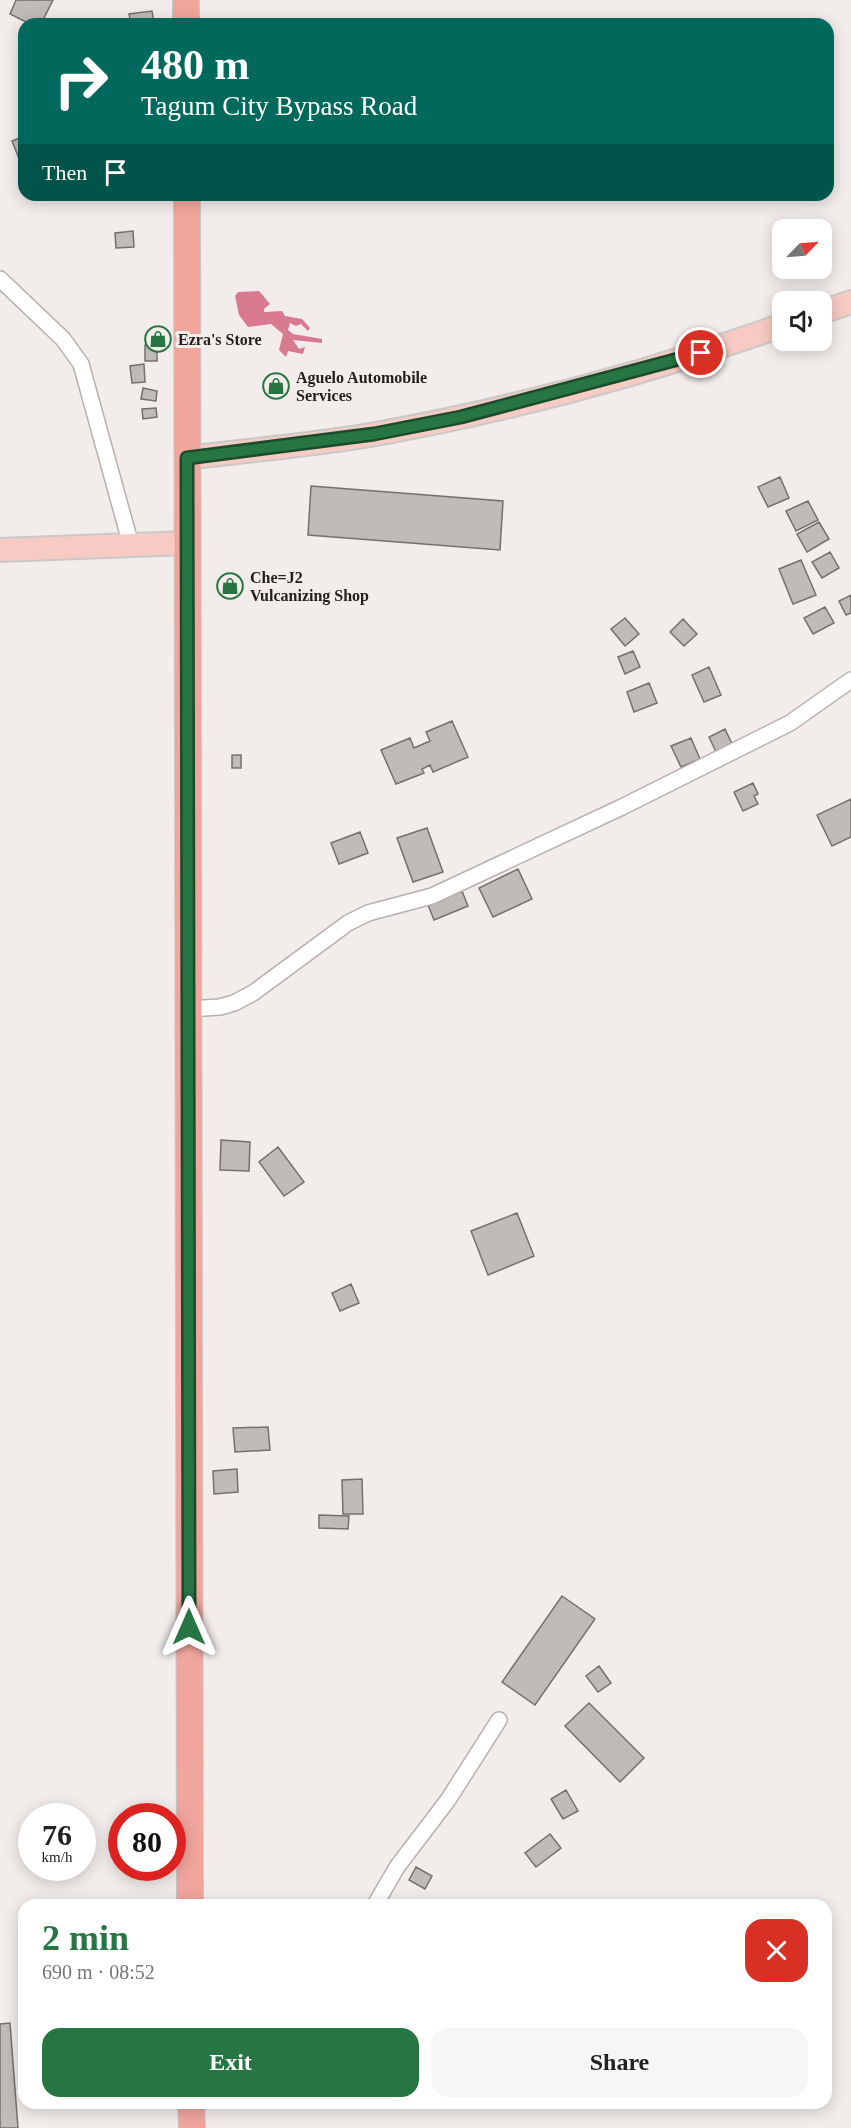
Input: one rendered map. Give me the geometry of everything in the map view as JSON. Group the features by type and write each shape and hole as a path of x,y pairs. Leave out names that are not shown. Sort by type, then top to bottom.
{"highway":[{"path":"186,0 186,18"},
{"path":"187,201 190,1899"},
{"path":"191,2109 192,2128"}],"main road":[{"path":"832,309 851,302"},
{"path":"187,458 374,434 461,417 659,366 772,329"},
{"path":"0,550 187,543"}],"street":[{"path":"0,279 63,339 81,364 131,544"},
{"path":"188,1009 220,1007 234,1003 253,993 358,918 381,908 413,903 432,896 622,807 790,723 851,680"},
{"path":"378,1899 397,1867 448,1800 499,1720"}],"shaded area":[{"path":"259,291 270,304 264,312 282,311 285,316 302,319 310,328 308,331 301,324 296,326 290,323 288,330 293,334 322,339 322,343 293,340 299,349 305,347 303,354 288,351 286,357 279,350 283,334 271,324 248,327 239,315 235,296 238,292"}],"building":[{"path":"16,0 53,0 44,18 18,18 10,14"},
{"path":"152,11 153,18 130,18 129,14"},
{"path":"18,138 18,156 12,141"},
{"path":"133,231 134,247 116,248 115,233"},
{"path":"145,345 157,345 157,361 145,361"},
{"path":"144,364 145,382 132,383 130,366"},
{"path":"143,388 157,391 156,401 141,399"},
{"path":"156,408 157,417 143,419 142,409"},
{"path":"780,477 789,498 768,507 758,487"},
{"path":"311,486 503,501 500,550 308,535"},
{"path":"808,501 818,520 796,531 786,511"},
{"path":"819,522 829,539 807,552 797,534"},
{"path":"830,552 839,568 822,578 812,562"},
{"path":"801,560 816,595 793,604 779,569"},
{"path":"851,595 851,613 846,615 839,601"},
{"path":"825,607 834,623 813,634 804,618"},
{"path":"625,618 639,634 625,646 611,629"},
{"path":"683,619 697,634 684,646 670,632"},
{"path":"633,651 640,667 625,674 618,657"},
{"path":"709,667 721,695 704,702 692,675"},
{"path":"649,683 657,703 634,712 627,692"},
{"path":"452,721 468,757 433,772 430,765 422,769 424,773 396,784 381,750 410,738 414,748 430,741 426,732"},
{"path":"725,729 733,746 717,754 709,737"},
{"path":"691,738 700,759 681,767 671,746"},
{"path":"232,755 241,755 241,768 232,768"},
{"path":"753,783 758,794 754,796 758,804 743,811 734,792"},
{"path":"851,799 851,837 832,846 817,815"},
{"path":"427,828 443,872 413,882 397,838"},
{"path":"360,832 368,853 339,864 331,843"},
{"path":"518,869 532,899 493,917 479,888"},
{"path":"462,891 468,906 434,920 428,905"},
{"path":"221,1140 250,1142 249,1171 220,1170"},
{"path":"278,1147 304,1182 284,1196 259,1162"},
{"path":"517,1213 534,1256 488,1275 471,1231"},
{"path":"351,1284 359,1303 340,1311 332,1293"},
{"path":"268,1427 270,1450 235,1452 233,1428"},
{"path":"237,1469 238,1492 214,1494 213,1471"},
{"path":"362,1479 363,1514 343,1514 342,1480"},
{"path":"319,1515 349,1516 348,1529 319,1528"},
{"path":"562,1596 595,1619 535,1705 502,1682"},
{"path":"599,1666 611,1683 598,1692 586,1676"},
{"path":"589,1703 644,1758 620,1782 565,1726"},
{"path":"566,1790 578,1811 563,1819 551,1799"},
{"path":"550,1834 561,1848 536,1867 525,1853"},
{"path":"416,1867 432,1876 425,1889 409,1880"},
{"path":"10,2023 18,2128 0,2128 0,2024"}],"place":[{"name":"Ezra's Store","path":"158,339"},
{"name":"Aguelo Automobile Services","path":"276,386"},
{"name":"Che=J2 Vulcanizing Shop","path":"230,586"}],"route":[{"path":"189,1627 187,458 374,434 461,417 603,382 701,353"}]}
